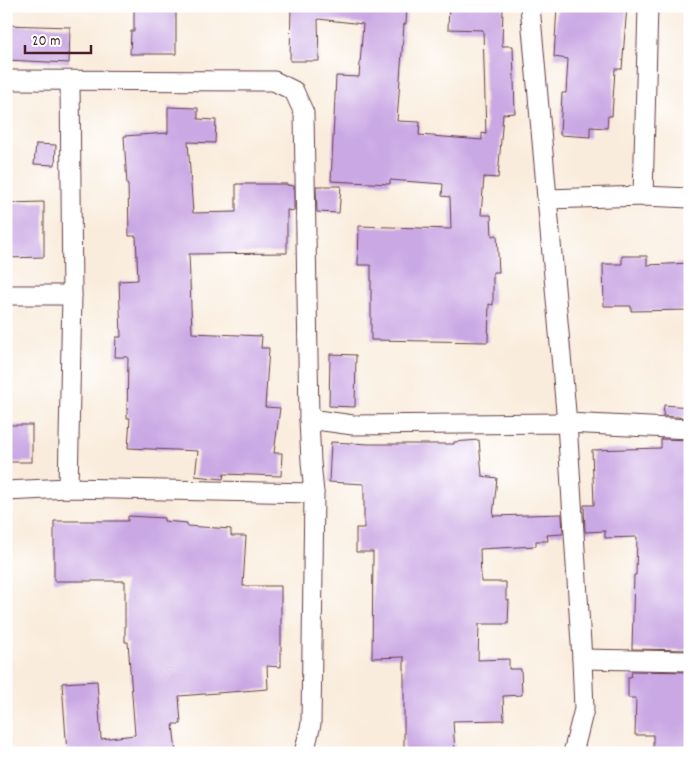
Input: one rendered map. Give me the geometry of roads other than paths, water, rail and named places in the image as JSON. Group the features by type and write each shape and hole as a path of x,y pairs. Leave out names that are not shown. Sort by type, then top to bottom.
{"street":[{"path":"530,6 567,423 582,659 584,709 573,753"},
{"path":"643,196 648,6"},
{"path":"6,80 274,81 294,91 304,113 309,419 314,493 311,724 304,753"},
{"path":"68,488 72,295 70,81"},
{"path":"547,199 643,196 690,198"},
{"path":"6,295 72,295"},
{"path":"309,419 353,425 567,423 690,430"},
{"path":"6,491 68,488 314,493"},
{"path":"582,659 690,661"}]}
